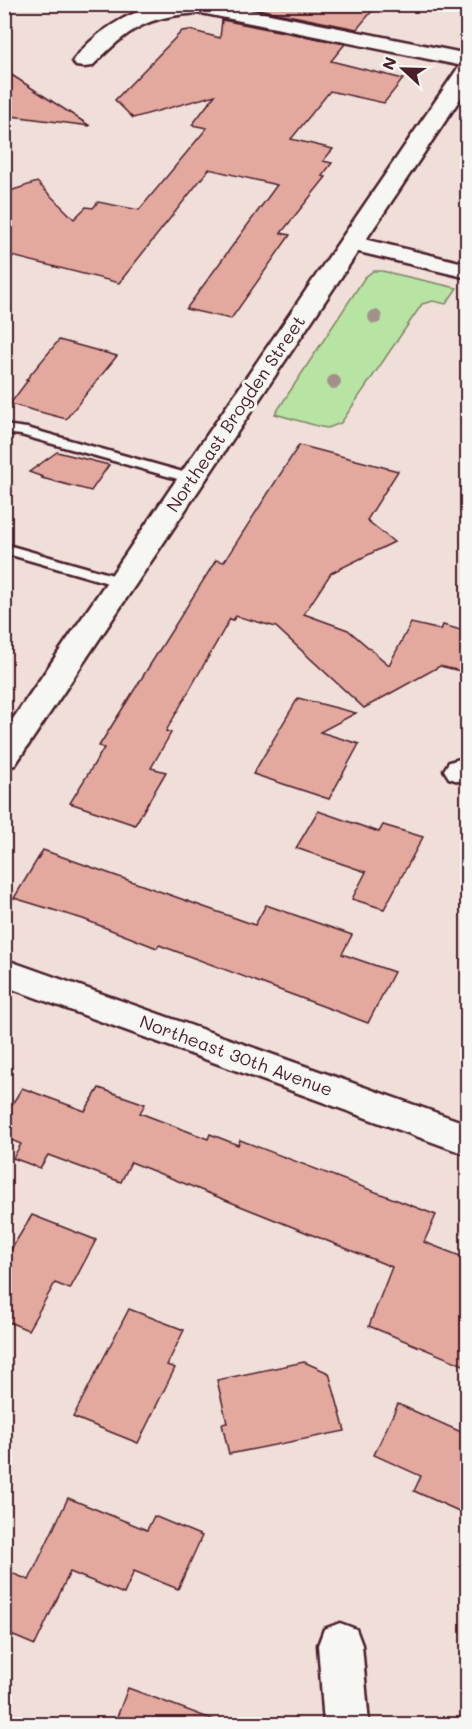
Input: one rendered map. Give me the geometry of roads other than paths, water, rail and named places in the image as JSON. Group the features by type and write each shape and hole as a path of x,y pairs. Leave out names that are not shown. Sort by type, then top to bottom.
{"street":[{"path":"84,61 123,24 144,14 174,7 201,7 468,62"},
{"name":"Northeast Brogden Street","path":"4,757 468,70"},
{"path":"351,243 468,271"},
{"name":"Northeast 30th Avenue","path":"4,972 468,1140"},
{"path":"340,1645 347,1725"}],"lane":[{"path":"4,429 22,431 192,479"},
{"path":"4,548 122,582"}]}
